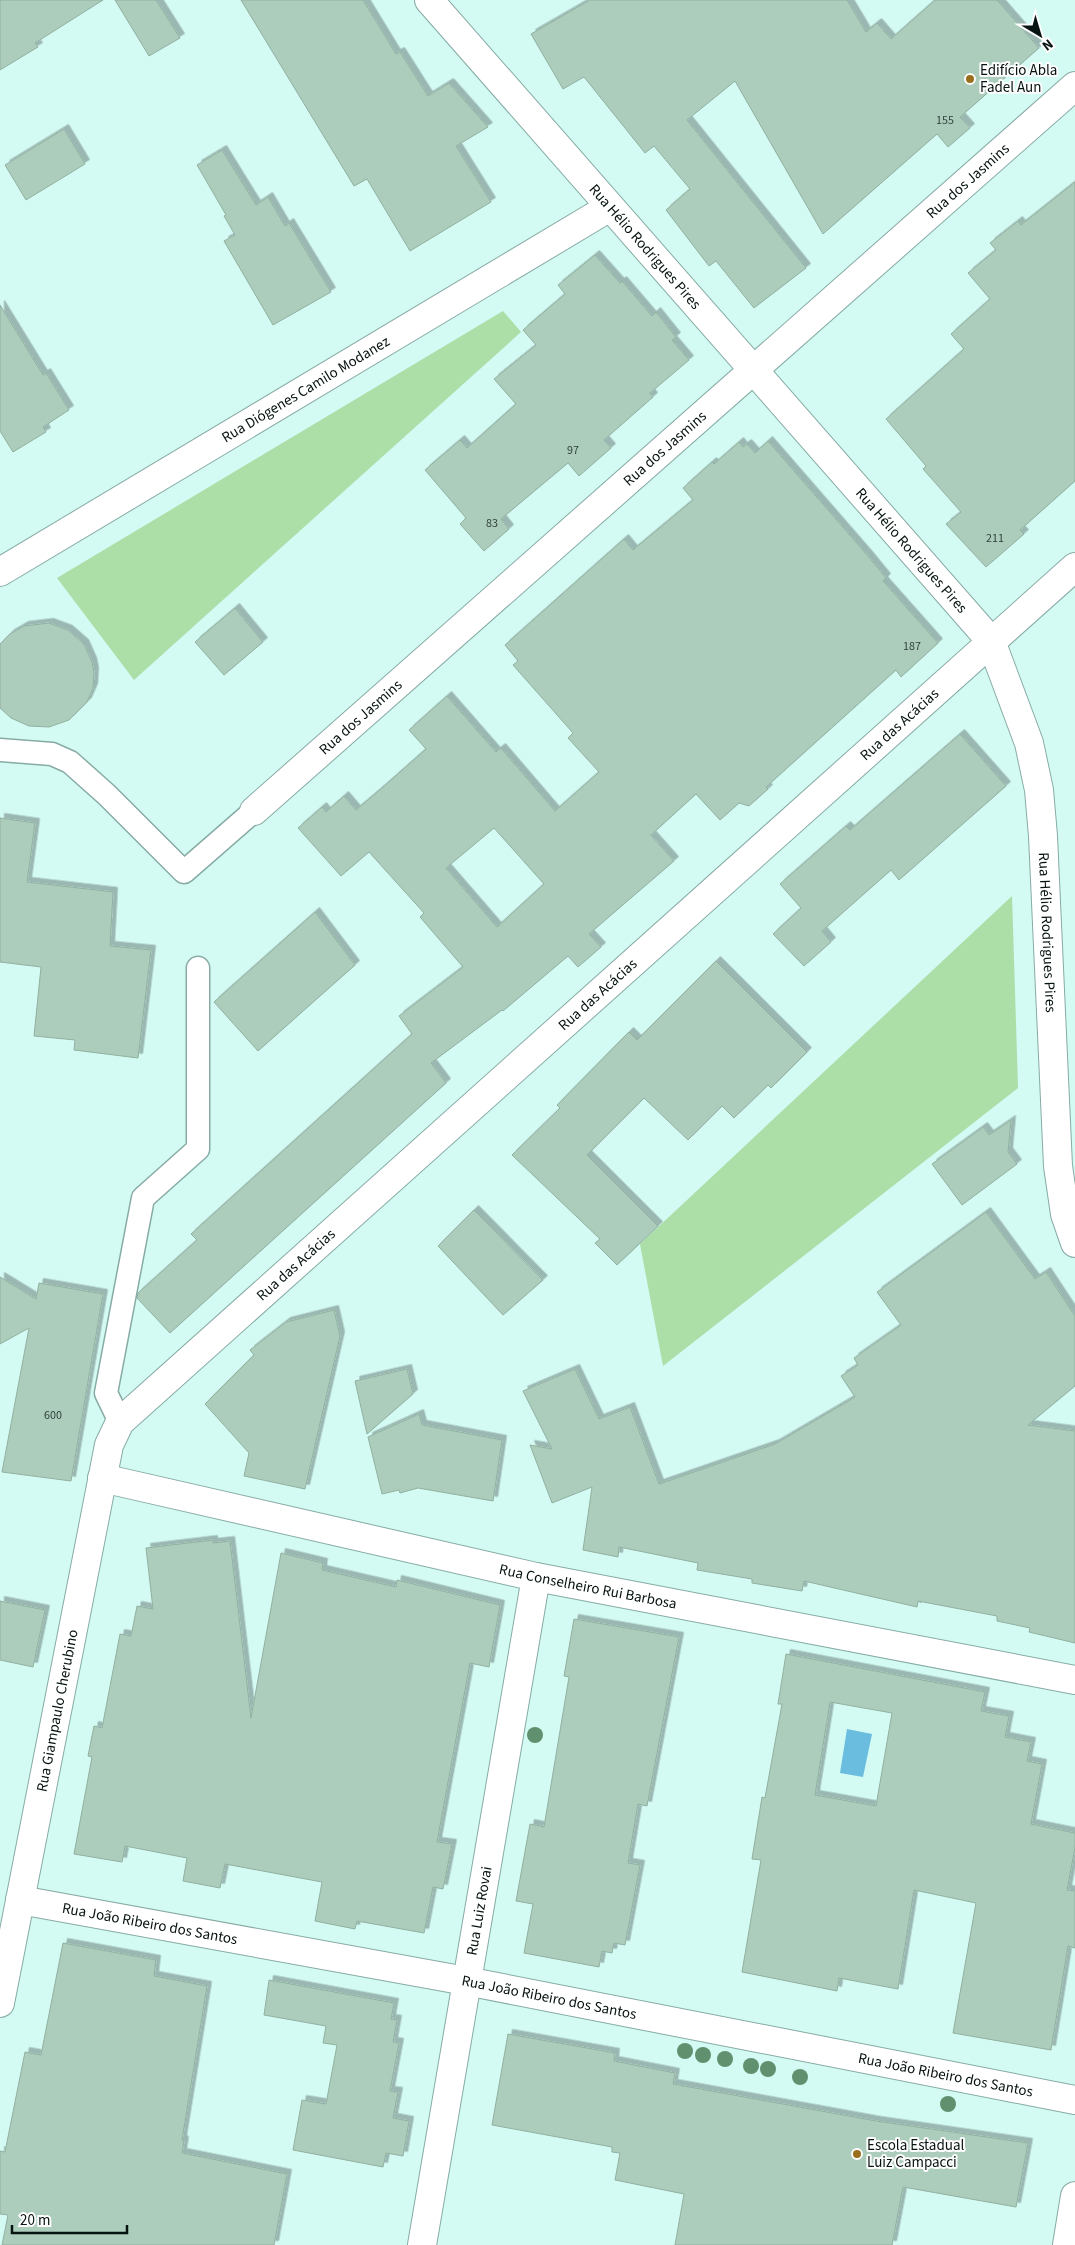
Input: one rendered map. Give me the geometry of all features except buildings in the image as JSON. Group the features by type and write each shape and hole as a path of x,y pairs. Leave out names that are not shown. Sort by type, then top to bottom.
{"street":[{"name":"Rua Hélio Rodrigues Pires","path":"429,0 991,641 1029,743 1039,790 1067,1159 1065,1214 1075,1243"},
{"name":"Rua dos Jasmins","path":"254,811 1075,86"},
{"name":"Rua Diógenes Camilo Modanez","path":"0,572 610,207"},
{"name":"Rua das Acácias","path":"120,1422 1075,567"},
{"name":"Rua Giampaulo Cherubino","path":"0,2003 102,1478 109,1445 120,1422"},
{"name":"Rua Conselheiro Rui Barbosa","path":"102,1478 536,1577 1075,1680"},
{"name":"Rua Luiz Rovai","path":"422,2245 536,1577"},
{"name":"Rua João Ribeiro dos Santos","path":"20,1900 466,1981 1075,2100"},
{"path":"1067,2245 1075,2196"}],"lane":[{"path":"0,750 52,754 70,762 107,795 184,872 254,811"},
{"path":"120,1422 106,1393 143,1198 198,1149 198,968"}],"green space":[{"path":"503,311 521,332 134,680 57,578"},
{"path":"1012,896 1018,1088 663,1366 640,1244"}],"water":[{"path":"847,1729 872,1734 863,1777 840,1773"}],"place":[{"name":"Edifício Abla Fadel Aun","path":"970,79"},
{"name":"Escola Estadual Luiz Campacci","path":"857,2154"}]}
